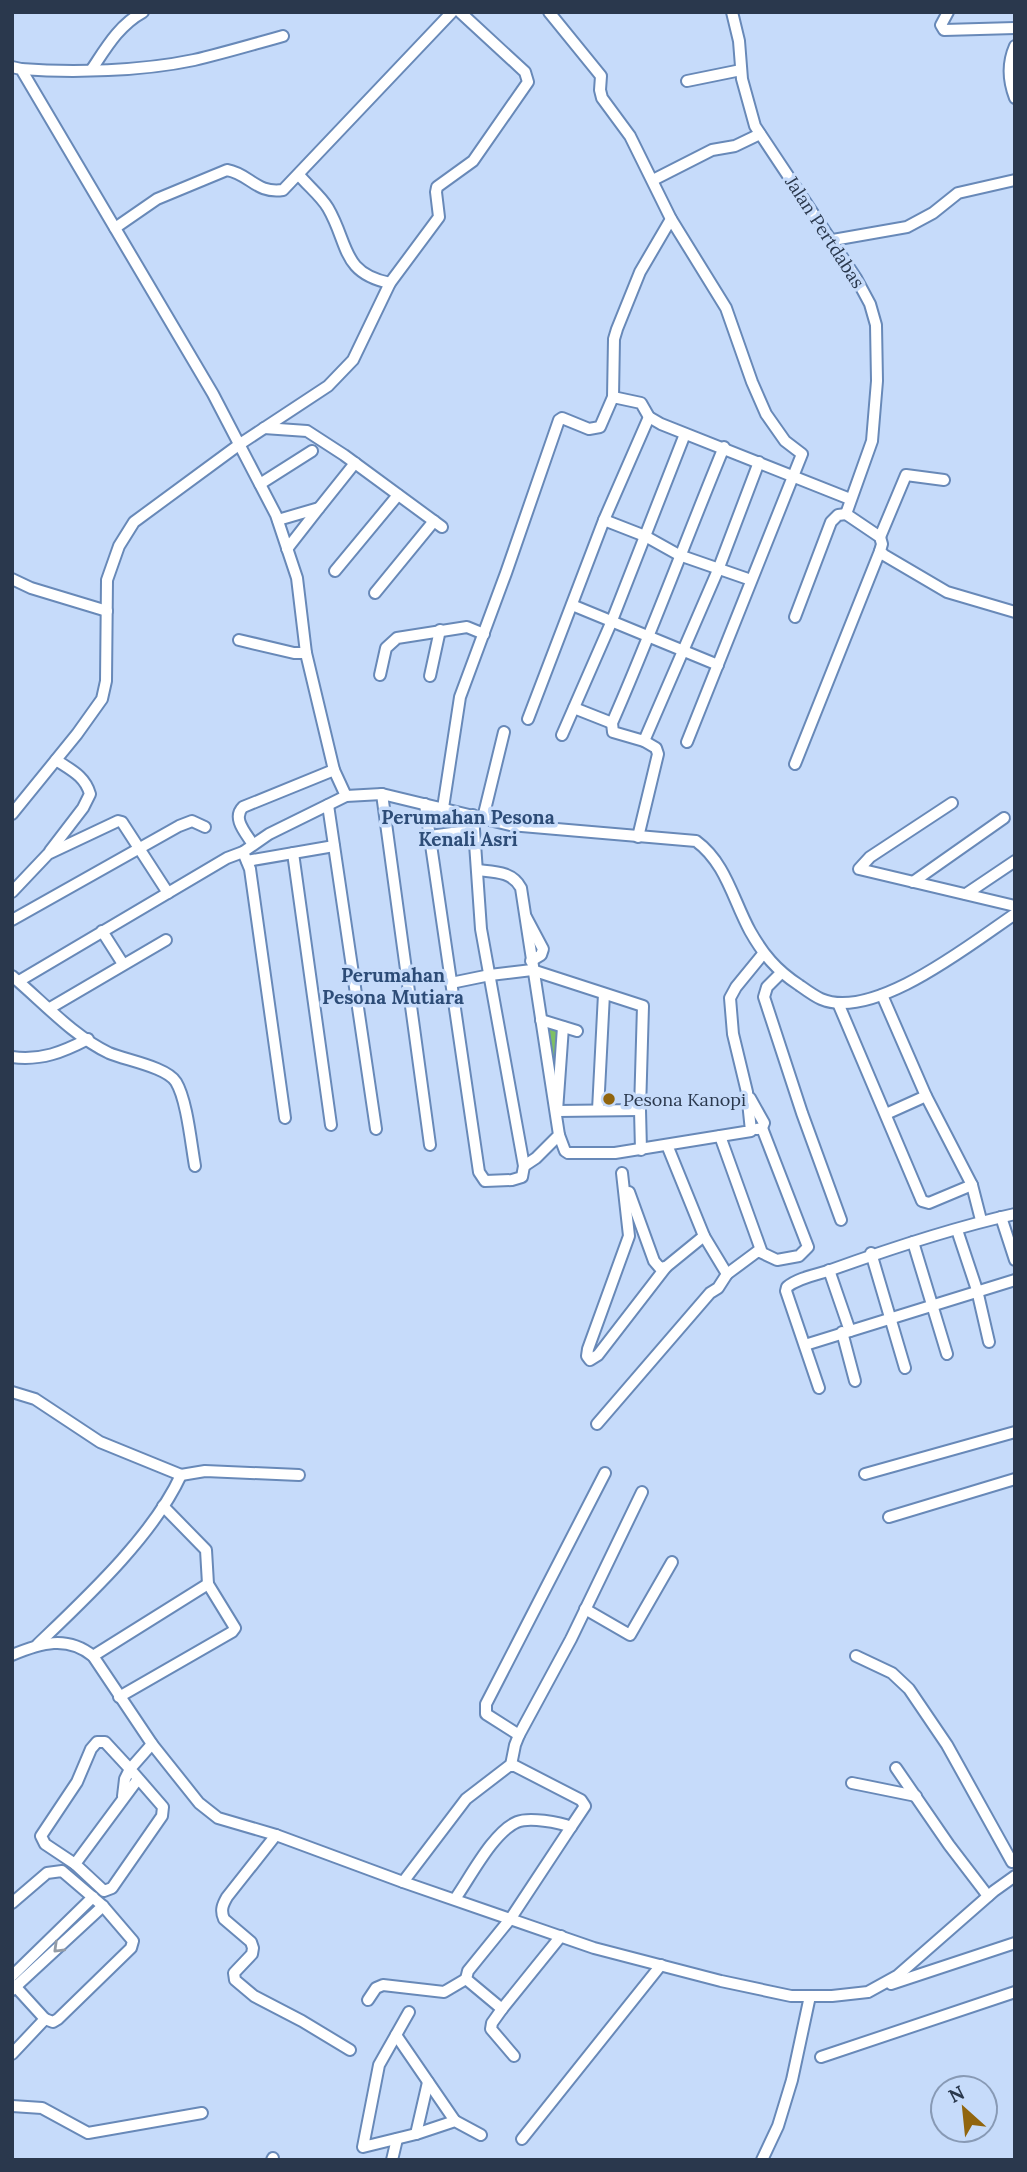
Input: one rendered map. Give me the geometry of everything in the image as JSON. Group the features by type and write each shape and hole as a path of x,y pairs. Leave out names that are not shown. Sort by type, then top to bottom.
{"street":[{"path":"92,69 116,34 143,12"},
{"path":"115,228 157,199 219,172 233,171 269,191 283,190 453,12"},
{"path":"12,814 102,699 106,681 107,580 119,546 134,522 240,444 328,386 353,360 390,283 437,221 440,214 436,192 439,185 473,161 528,82 525,72 460,12"},
{"path":"549,12 601,76 602,98 630,136 671,219 726,308 751,382 766,414 785,441 802,452 802,458 687,742"},
{"name":"Jalan Pertdabas","path":"732,12 739,41 741,70 755,126 856,278 870,304 876,325 874,432 846,514"},
{"path":"948,12 941,24 944,30 1015,28"},
{"path":"16,68 55,72 162,65 194,60 283,36"},
{"path":"1015,46 1009,62 1010,84 1015,99"},
{"path":"16,68 200,371 278,520 297,578 306,653 334,770 346,796"},
{"path":"687,81 741,70"},
{"path":"653,180 712,150 735,146 760,134"},
{"path":"299,175 326,205 356,268 372,279 390,283"},
{"path":"832,240 907,227 933,213 958,193 1015,180"},
{"path":"443,808 460,697 557,422 562,418 589,429 600,427 613,397 614,339 617,329 636,278 671,219"},
{"path":"613,397 641,403 649,417 685,434 724,447 850,499"},
{"path":"528,719 604,520 649,417"},
{"path":"264,428 307,431 438,524 375,593"},
{"path":"562,735 611,623 685,434"},
{"path":"638,837 658,754 656,748 644,741 613,732 611,723 649,639 679,555 724,447"},
{"path":"260,484 312,452"},
{"path":"644,741 685,651 759,462"},
{"path":"287,549 355,463"},
{"path":"795,764 880,551 880,537 905,475 944,480"},
{"path":"335,571 398,495"},
{"path":"278,520 319,508"},
{"path":"795,617 831,522 838,515 846,514 880,537"},
{"path":"604,520 645,536 679,555 751,580"},
{"path":"880,551 947,592 1015,612"},
{"path":"12,579 31,588 107,611"},
{"path":"572,605 649,639 718,665"},
{"path":"380,675 386,648 397,638 467,627 484,634"},
{"path":"430,676 440,630"},
{"path":"239,640 294,653 306,653"},
{"path":"574,708 611,723"},
{"path":"425,804 481,1178 485,1181 518,1180 524,1173 524,1166 481,929 474,830 504,732"},
{"path":"12,892 48,854 83,808 90,794 82,778 56,760"},
{"path":"252,844 237,818 243,807 334,770"},
{"path":"382,794 430,1145"},
{"path":"285,1118 252,882 245,856 252,844 346,796 382,794 510,825 696,841 703,846 727,879 746,924 763,954 781,973 822,1000 838,1003 882,995 918,980 1015,914"},
{"path":"951,803 870,857 859,869 1015,906"},
{"path":"328,805 376,1129"},
{"path":"913,882 1004,818"},
{"path":"48,854 118,821 122,822 168,893"},
{"path":"12,920 192,821 205,827"},
{"path":"430,836 474,830"},
{"path":"195,1166 176,1081 164,1072 107,1052 14,979 228,858 293,853 334,846"},
{"path":"293,853 331,1125"},
{"path":"966,894 1015,861"},
{"path":"452,983 532,965 543,949 524,914 521,888 516,880 503,873 477,870"},
{"path":"102,931 123,964"},
{"path":"50,1008 166,940"},
{"path":"751,1131 747,1092 733,1034 730,998 763,954"},
{"path":"532,965 604,994 641,1004 644,1008 641,1150"},
{"path":"532,965 559,1135 565,1151 615,1153 641,1150 762,1128"},
{"path":"781,973 767,987 764,997 841,1220"},
{"path":"598,1110 604,994"},
{"path":"882,995 926,1096 972,1185 981,1220"},
{"path":"838,1003 922,1201 929,1203 972,1185"},
{"path":"541,1020 577,1031"},
{"path":"556,1111 563,1027"},
{"path":"12,1057 36,1059 64,1052 88,1039"},
{"path":"720,1136 761,1250 777,1260 799,1256 808,1247 762,1128 764,1123 747,1092"},
{"path":"886,1114 926,1096"},
{"path":"556,1111 640,1110"},
{"path":"524,1166 559,1135"},
{"path":"667,1145 704,1237 727,1274"},
{"path":"615,1153 654,1261 660,1268 666,1267"},
{"path":"622,1173 629,1236 588,1349 587,1356 590,1360 598,1355 666,1267 704,1237"},
{"path":"819,1388 786,1291 787,1287 871,1253 957,1230 981,1220 1015,1214"},
{"path":"1001,1217 1015,1260"},
{"path":"957,1230 978,1290 989,1342"},
{"path":"913,1242 947,1354"},
{"path":"597,1423 710,1293 718,1288 727,1274 761,1250"},
{"path":"871,1253 905,1368"},
{"path":"830,1270 846,1331 855,1381"},
{"path":"805,1345 1015,1280"},
{"path":"12,1392 35,1399 100,1443 181,1475 205,1471 299,1475"},
{"path":"865,1474 1015,1432"},
{"path":"519,1735 486,1714 486,1704 605,1473"},
{"path":"37,1645 99,1583 141,1535 173,1492 181,1475"},
{"path":"889,1517 1015,1479"},
{"path":"403,1882 466,1799 511,1765 519,1735 642,1492"},
{"path":"119,1697 234,1630 234,1625 208,1584 206,1550 163,1506"},
{"path":"585,1609 630,1635 672,1562"},
{"path":"93,1656 208,1584"},
{"path":"12,1655 37,1645 59,1642 83,1648 93,1656 152,1744 208,1812 218,1818 276,1835 594,1948 721,1981 791,1996 810,1996 868,1992 1015,1943"},
{"path":"856,1656 892,1673 909,1689 947,1745 1014,1862"},
{"path":"105,1741 130,1769 164,1810 112,1888 104,1891 75,1864 45,1844 41,1836 77,1782 91,1749 97,1742 105,1741"},
{"path":"123,1799 125,1779 130,1769 152,1744"},
{"path":"368,2000 376,1988 383,1985 444,1992 466,1979 468,1971 511,1918 585,1806 582,1800 511,1765"},
{"path":"896,1768 988,1896"},
{"path":"75,1864 138,1779"},
{"path":"852,1783 916,1796"},
{"path":"455,1899 494,1842 516,1822 524,1820 557,1823 571,1827"},
{"path":"276,1835 222,1906 224,1919 251,1942 253,1948 252,1954 234,1973 235,1980 254,1996 350,2050"},
{"path":"12,1903 41,1877 53,1871 62,1871 103,1906 131,1937 133,1944 53,2022 44,2019 14,1987 103,1906"},
{"path":"868,1992 897,1976 988,1896 1015,1877"},
{"path":"12,1976 93,1897"},
{"path":"514,2056 491,2029 492,2022 561,1936"},
{"path":"522,2138 661,1965"},
{"path":"466,1979 502,2009"},
{"path":"821,2057 1015,1992"},
{"path":"762,2160 778,2126 792,2080 810,1996"},
{"path":"409,2012 379,2065 362,2147 455,2121"},
{"path":"12,2054 44,2019"},
{"path":"396,2035 455,2121 481,2135"},
{"path":"416,2134 428,2082"},
{"path":"12,2106 42,2108 88,2133 202,2113"},
{"path":"391,2160 397,2139"}],"green space":[{"path":"544,1025 560,1029 555,1089"}],"place":[{"name":"Pesona Kanopi","path":"609,1099"}],"district":[{"name":"Perumahan Pesona Kenali Asri","path":"468,828"},
{"name":"Perumahan Pesona Mutiara","path":"393,986"}]}
